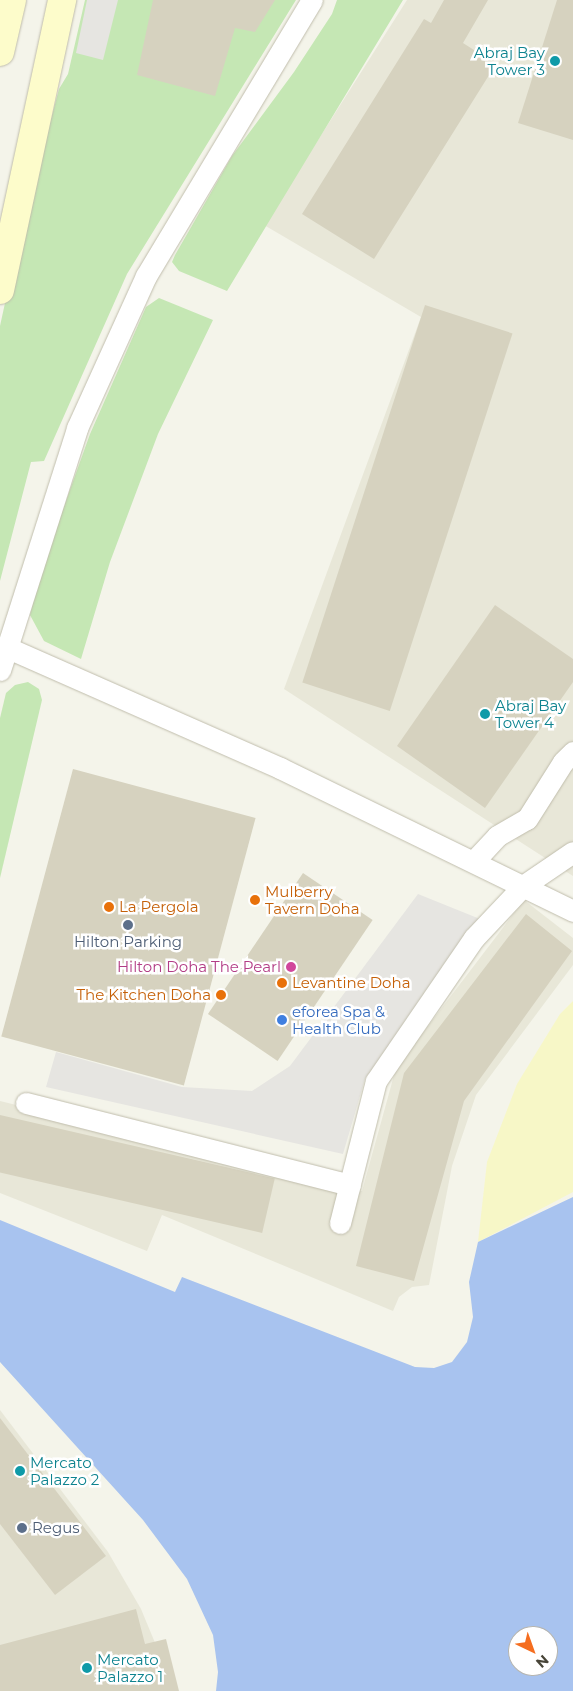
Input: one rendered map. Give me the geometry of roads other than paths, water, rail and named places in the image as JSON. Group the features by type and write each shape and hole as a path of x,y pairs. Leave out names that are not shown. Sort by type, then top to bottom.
{"main road":[{"path":"0,52 12,0"},
{"path":"0,290 62,0"}],"street":[{"path":"0,670 77,428 146,276 312,0"},
{"path":"6,647 280,768 474,861 573,911"},
{"path":"474,861 497,836 527,819 563,762 573,752"},
{"path":"340,1223 376,1081 474,938 523,886 573,852"},
{"path":"26,1103 350,1184"}],"water":[{"path":"573,1197 573,1691 216,1691 218,1672 213,1635 187,1579 143,1520 0,1362 0,1220 175,1292 182,1277 415,1367 434,1368 452,1362 467,1342 473,1317 469,1282 478,1242"}],"place":[{"name":"Abraj Bay Tower 3","path":"555,61"},
{"name":"Abraj Bay Tower 4","path":"485,714"},
{"name":"Mulberry Tavern Doha","path":"255,900"},
{"name":"La Pergola","path":"109,907"},
{"name":"Hilton Parking","path":"128,925"},
{"name":"Hilton Doha The Pearl","path":"291,967"},
{"name":"Levantine Doha","path":"282,983"},
{"name":"The Kitchen Doha","path":"221,995"},
{"name":"eforea Spa & Health Club","path":"282,1020"},
{"name":"Mercato Palazzo 2","path":"20,1471"},
{"name":"Regus","path":"22,1528"},
{"name":"Mercato Palazzo 1","path":"87,1668"}]}
